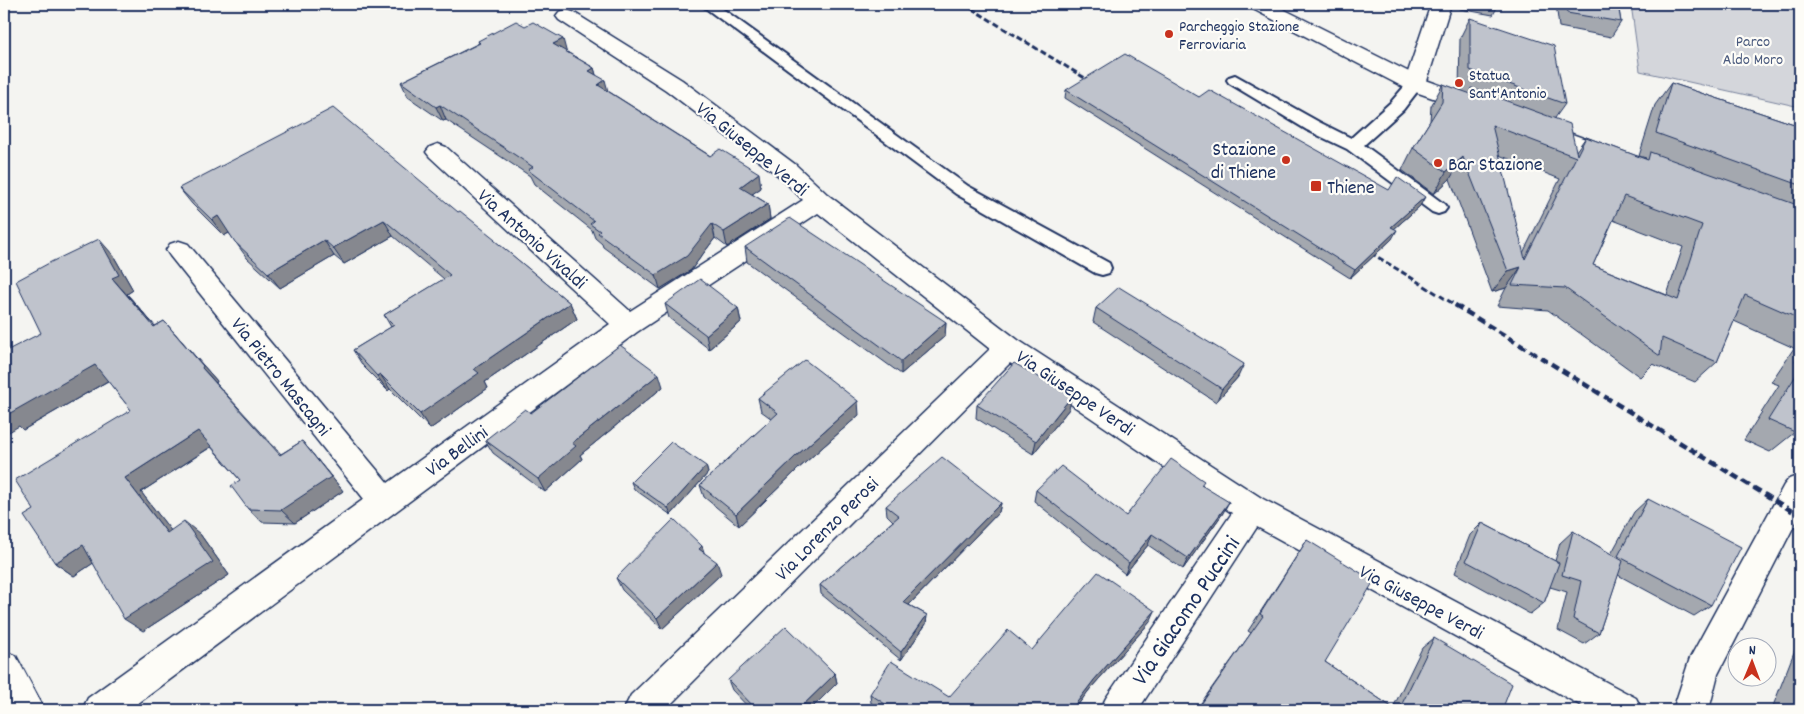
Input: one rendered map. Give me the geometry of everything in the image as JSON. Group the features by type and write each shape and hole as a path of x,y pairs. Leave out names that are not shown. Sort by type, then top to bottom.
{"street":[{"path":"1258,4 1415,84 1490,112"},
{"path":"1415,84 1440,4"},
{"name":"Via Giuseppe Verdi","path":"566,16 674,85 788,171 819,201 1008,348 1252,509 1624,710"},
{"path":"1518,122 1638,166"},
{"name":"Via Antonio Vivaldi","path":"438,152 628,325"},
{"name":"Via Bellini","path":"100,710 628,325 819,201"},
{"name":"Via Pietro Mascagni","path":"179,250 384,502"},
{"name":"Via Lorenzo Perosi","path":"643,707 1008,348"},
{"path":"1691,710 1702,670 1795,494 1800,488"},
{"name":"Via Giacomo Puccini","path":"1118,710 1252,509"},
{"path":"4,668 27,710"}],"lane":[{"path":"707,4 962,190 1102,268"},
{"path":"1235,80 1313,126 1353,145 1438,208"},
{"path":"1353,145 1397,106 1415,84"}],"green space":[{"name":"Parco Aldo Moro","path":"1631,4 1800,4 1800,107 1640,71"}],"building":[{"path":"1566,4 1618,4 1621,22 1567,13"},
{"path":"1470,18 1554,46 1565,104 1470,70"},
{"path":"516,21 525,26 533,22 563,39 553,44 594,68 589,71 605,80 598,85 710,156 720,149 759,173 740,187 768,204 724,232 712,224 687,256 656,275 598,233 600,231 590,224 594,221 528,170 533,167 440,105 436,107 401,82 480,43 478,41"},
{"path":"1125,54 1199,97 1209,90 1389,190 1397,177 1425,197 1391,227 1397,230 1355,270 1066,90"},
{"path":"1671,83 1800,126 1800,185 1656,133"},
{"path":"1443,84 1471,94 1471,88 1570,124 1577,155 1586,137 1648,160 1650,152 1800,206 1800,319 1745,295 1717,362 1662,338 1660,356 1565,288 1512,285 1521,267 1508,271 1463,157 1446,172 1413,148 1442,102","holes":["1492,125 1576,157 1525,259","1624,196 1702,225 1678,300 1593,265"]},
{"path":"333,108 458,212 460,211 495,239 570,303 474,369 479,373 420,414 380,374 377,376 353,350 394,325 384,315 450,275 384,220 333,248 324,240 268,273 235,242 218,216 212,220 179,188"},
{"path":"790,218 946,322 901,361 745,247"},
{"path":"99,239 119,275 112,278 154,327 164,321 203,366 202,368 280,455 302,441 331,477 281,510 248,509 231,486 240,480 198,431 125,478 167,533 184,521 213,562 124,619 83,545 55,563 24,516 34,510 15,480 131,410 95,365 5,416 4,414 4,352 41,333 16,281"},
{"path":"700,279 738,308 706,335 665,304"},
{"path":"1119,287 1244,364 1222,389 1096,308"},
{"path":"620,345 659,374 572,443 576,446 538,479 485,440 525,409 531,413"},
{"path":"1800,353 1800,363 1795,361"},
{"path":"805,360 858,401 796,456 736,514 700,485 778,413 758,398"},
{"path":"1014,363 1072,396 1036,441 977,405"},
{"path":"1800,369 1800,425 1795,432 1768,420"},
{"path":"671,442 706,466 668,508 631,482"},
{"path":"942,457 1001,503 903,602 927,615 901,652 820,585 899,516 886,506"},
{"path":"1171,459 1204,481 1201,485 1229,502 1188,558 1152,534 1129,563 1036,490 1061,466 1126,516"},
{"path":"1648,499 1741,547 1711,605 1618,556"},
{"path":"674,519 702,546 699,549 717,562 657,618 616,578"},
{"path":"1482,523 1559,563 1544,603 1466,561"},
{"path":"1573,531 1623,561 1599,633 1573,619 1581,581 1562,575"},
{"path":"1307,540 1374,581 1325,662 1396,710 1197,710 1263,616 1260,614"},
{"path":"1098,572 1155,611 1094,680 1071,710 894,710 870,694 891,661 949,697 1008,630 1032,650"},
{"path":"786,626 835,674 798,710 757,710 728,680"},
{"path":"1434,638 1512,684 1502,710 1399,710"}],"railway":[{"path":"964,4 1098,86"},
{"path":"1363,248 1457,306"},
{"path":"1455,305 1800,516"}],"place":[{"name":"Parcheggio Stazione Ferroviaria","path":"1169,34"},
{"name":"Statua Sant'Antonio","path":"1459,83"},
{"name":"Stazione di Thiene","path":"1286,160"},
{"name":"Bar Stazione","path":"1438,163"},
{"name":"Thiene","path":"1316,186"}]}
